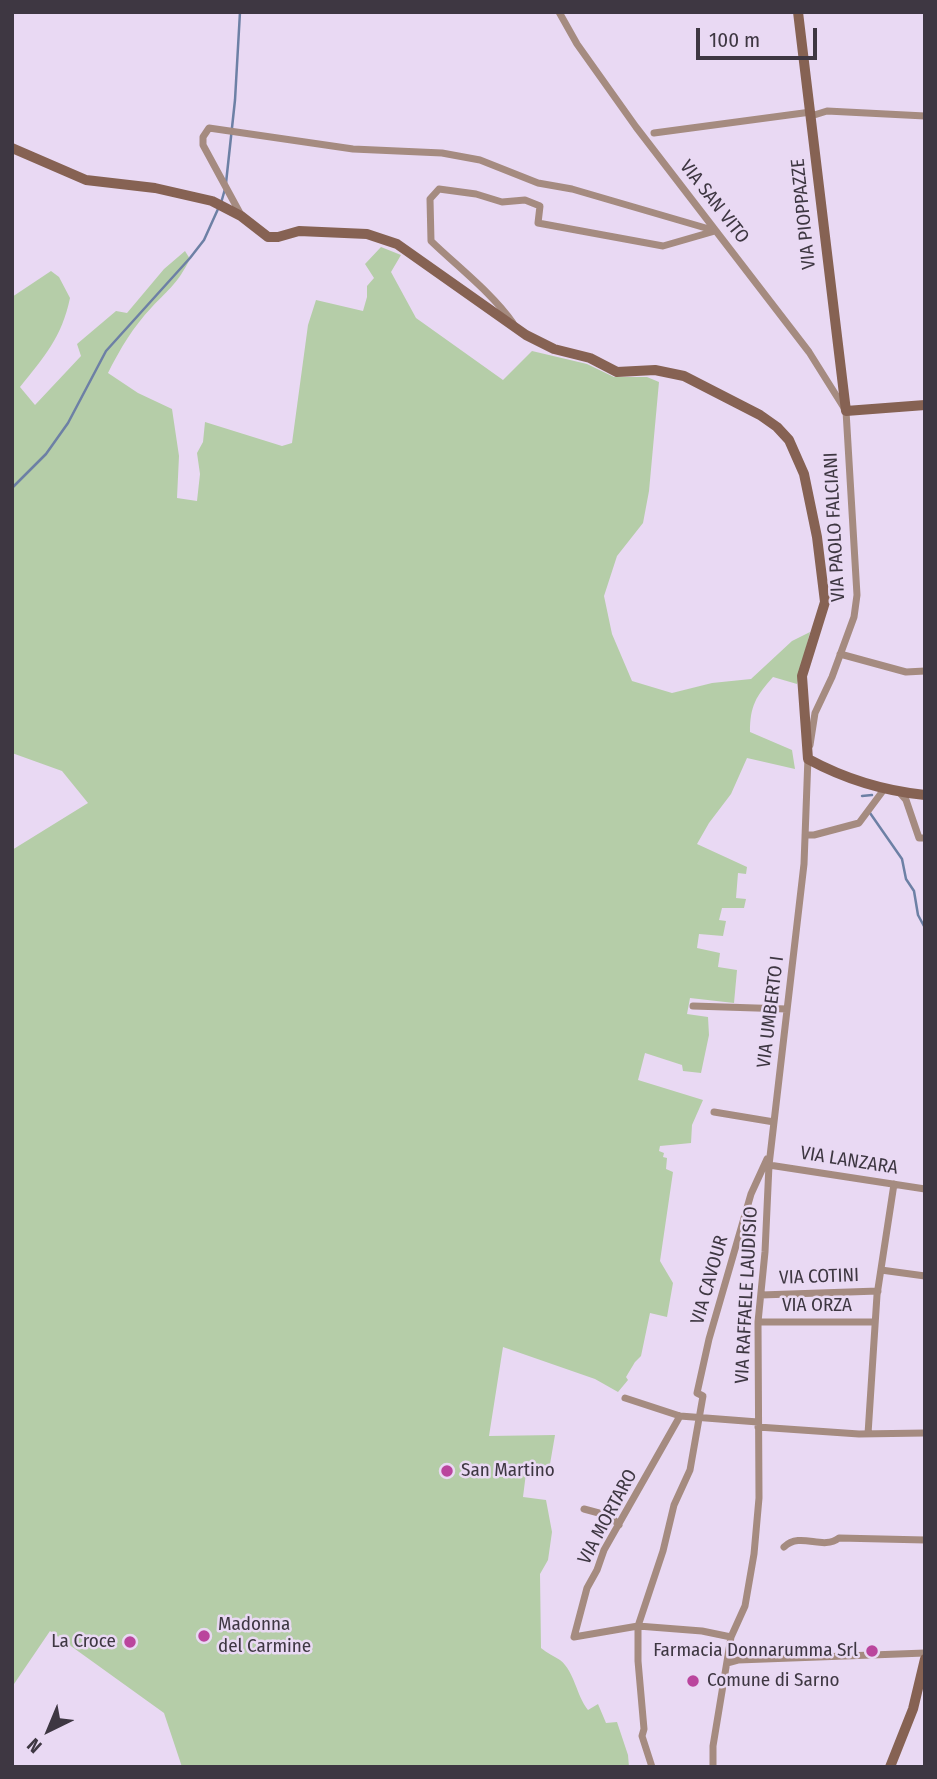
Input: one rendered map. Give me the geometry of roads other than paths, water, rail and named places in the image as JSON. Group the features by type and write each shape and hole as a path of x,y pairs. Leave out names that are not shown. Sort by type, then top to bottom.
{"street":[{"name":"VIA SAN VITO","path":"559,12 576,44 636,127 809,352 846,411"},
{"name":"VIA PIOPPAZZE","path":"798,12 846,411"},
{"path":"654,133 827,111 925,116"},
{"path":"242,216 203,145 203,137 209,128 354,149 442,153 480,160 538,183 572,189 716,231"},
{"path":"12,148 86,180 155,188 220,205 242,216 268,237 299,231 367,234 397,244 517,329 554,349 590,358 617,372 655,370 684,376 760,415 777,427 789,440 804,474 817,537 825,602 802,676 808,759 885,788 925,795"},
{"path":"517,329 499,303 475,284 431,241 430,199 439,188 502,201 525,200 540,206 538,223 663,246 716,231"},
{"path":"846,411 925,405"},
{"name":"VIA PAOLO FALCIANI","path":"805,835 808,759 815,713 854,617 857,595 846,411"},
{"path":"840,654 906,672 925,671"},
{"path":"805,835 859,823 885,788"},
{"path":"899,792 906,800 919,838 925,838"},
{"name":"VIA UMBERTO I","path":"769,1164 804,864 805,835"},
{"path":"693,1006 787,1009"},
{"path":"714,1112 774,1122"},
{"name":"VIA CAVOUR","path":"652,1767 642,1735 638,1626 663,1551 674,1505 690,1470 703,1396 697,1393 709,1339 751,1194 771,1152"},
{"name":"VIA LANZARA","path":"769,1164 925,1189"},
{"name":"VIA RAFFAELE LAUDISIO","path":"713,1767 713,1746 731,1637 745,1606 754,1553 759,1498 758,1322 769,1164"},
{"path":"868,1434 878,1291 894,1184"},
{"path":"881,1270 925,1276"},
{"name":"VIA COTINI","path":"761,1295 878,1291"},
{"name":"VIA ORZA","path":"758,1322 875,1322"},
{"path":"625,1398 680,1416 868,1434 925,1433"},
{"name":"VIA MORTARO","path":"638,1626 575,1637 587,1588 604,1550 680,1416"},
{"path":"584,1509 610,1516 619,1525"},
{"path":"784,1547 789,1542 800,1539 826,1543 833,1543 839,1538 925,1541"},
{"path":"638,1626 702,1630 731,1637"},
{"path":"727,1663 738,1660 925,1653"},
{"path":"890,1767 913,1709 925,1659"}],"waterway":[{"path":"226,183 235,100 240,12"},
{"path":"221,203 225,189"},
{"path":"12,488 46,454 68,423 106,351 190,258 204,240 218,209"},
{"path":"862,796 872,795"},
{"path":"870,813 902,859 906,879 914,891 918,915 925,928"}],"place":[{"name":"San Martino","path":"447,1471"},
{"name":"Madonna del Carmine","path":"204,1636"},
{"name":"La Croce","path":"130,1642"},
{"name":"Farmacia Donnarumma Srl","path":"872,1651"},
{"name":"Comune di Sarno","path":"693,1681"}]}
